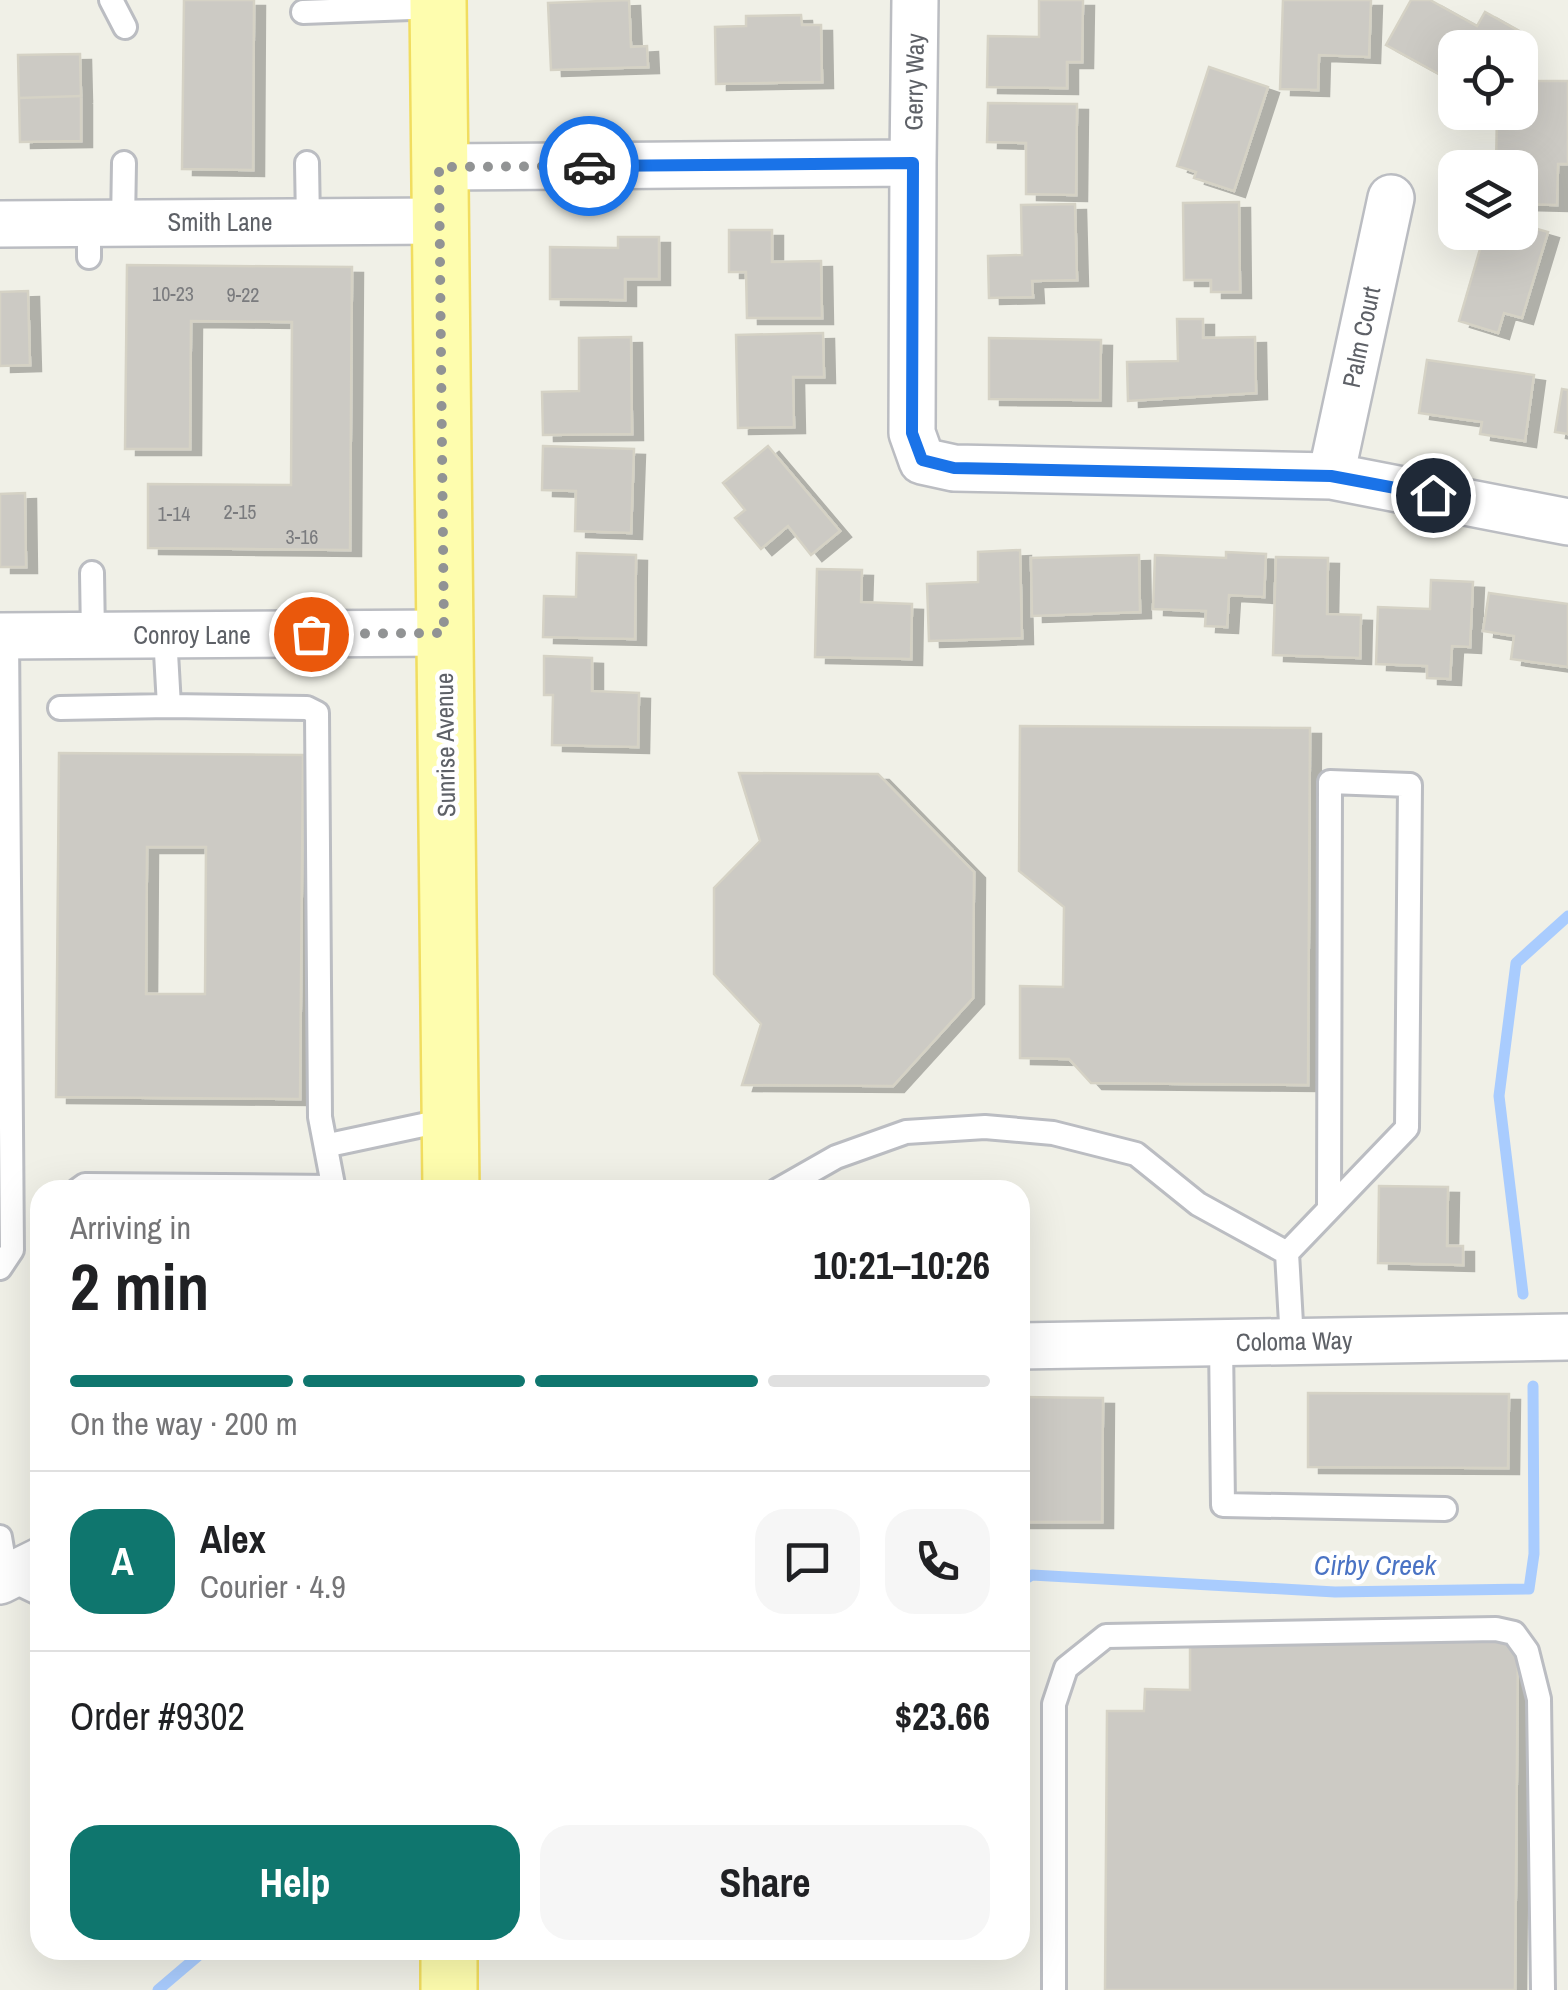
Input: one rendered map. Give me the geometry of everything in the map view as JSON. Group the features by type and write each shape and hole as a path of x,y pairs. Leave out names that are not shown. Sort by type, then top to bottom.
{"main road":[{"name":"Sunrise Avenue","path":"438,3 450,1180"},
{"path":"449,1960 450,1990"}],"street":[{"name":"Gerry Way","path":"915,0 912,433 922,460 954,468 1331,476"},
{"path":"439,167 913,163"},
{"name":"Palm Court","path":"1331,476 1391,198"},
{"name":"Smith Lane","path":"0,224 100,235 308,222 440,221"},
{"path":"1331,476 1568,522"},
{"name":"Conroy Lane","path":"3,636 444,633"},
{"name":"Coloma Way","path":"1030,1346 1568,1337"}],"lane":[{"path":"111,0 126,27"},
{"path":"303,12 438,3"},
{"path":"100,235 124,163"},
{"path":"307,163 308,222"},
{"path":"92,573 92,636"},
{"path":"165,635 169,706"},
{"path":"0,1268 12,1250 3,636"},
{"path":"60,708 307,708 317,713 320,1116 329,1145 333,1180"},
{"path":"1292,1341 1287,1253 1408,1128 1410,786 1330,782 1329,1209"},
{"path":"329,1145 450,1119"},
{"path":"796,1180 836,1157 906,1132 985,1127 1053,1133 1136,1154 1198,1204 1287,1253"},
{"path":"1221,1342 1223,1505 1445,1509"},
{"path":"1054,1990 1054,1704 1066,1668 1106,1636 1496,1629 1514,1633 1527,1651 1539,1698 1543,1990"}],"building":[{"path":"184,0 254,0 253,170 182,169"},
{"path":"629,0 631,47 647,46 648,67 551,70 548,3"},
{"path":"1039,0 1083,0 1082,62 1067,62 1067,88 987,87 988,36 1039,37"},
{"path":"1283,0 1371,0 1369,57 1319,55 1318,90 1280,89"},
{"path":"1411,0 1430,0 1477,26 1485,12 1517,30 1438,30 1438,74 1386,45"},
{"path":"801,15 802,25 821,25 822,82 716,84 715,27 746,26 746,16"},
{"path":"80,54 81,96 19,98 18,55"},
{"path":"1209,67 1268,87 1234,191 1194,178 1196,172 1177,166"},
{"path":"1538,81 1568,81 1568,164 1558,164 1557,205 1538,204 1538,150 1496,150 1497,130 1538,130"},
{"path":"81,96 81,141 20,142 19,98"},
{"path":"988,103 1077,104 1076,195 1026,194 1026,143 987,142"},
{"path":"1239,202 1240,292 1211,292 1211,280 1184,280 1183,203"},
{"path":"1075,204 1077,280 1032,281 1033,297 989,298 988,256 1022,255 1021,205"},
{"path":"1538,229 1548,232 1522,318 1504,313 1498,333 1459,321 1480,250 1538,250"},
{"path":"729,230 772,230 772,262 821,261 822,318 747,318 746,272 729,272"},
{"path":"618,237 659,237 659,279 625,279 625,300 550,299 550,247 618,248"},
{"path":"127,265 352,267 350,550 148,548 148,484 291,485 292,322 191,321 190,449 125,449"},
{"path":"28,291 30,365 0,366 0,292"},
{"path":"1177,319 1203,319 1203,338 1255,337 1256,393 1128,401 1127,362 1178,361"},
{"path":"823,333 824,377 793,377 794,427 738,428 736,335"},
{"path":"631,337 632,434 543,435 542,392 579,391 579,338"},
{"path":"989,338 1101,340 1100,400 989,399"},
{"path":"1427,360 1534,375 1525,441 1480,434 1482,422 1419,413"},
{"path":"1562,389 1568,390 1568,434 1555,432"},
{"path":"543,446 634,449 631,533 575,531 576,491 542,490"},
{"path":"768,446 840,531 811,555 788,526 761,549 735,518 745,510 723,483"},
{"path":"25,493 26,567 0,567 0,494"},
{"path":"1020,550 1022,638 929,641 927,584 978,582 978,552"},
{"path":"1226,552 1266,554 1264,597 1229,595 1227,627 1205,626 1206,611 1153,609 1155,555 1226,558"},
{"path":"577,553 636,555 635,639 543,637 544,596 576,597"},
{"path":"1139,555 1140,612 1032,616 1031,558"},
{"path":"1276,557 1328,558 1327,614 1361,615 1360,658 1273,655"},
{"path":"817,569 862,570 861,602 912,604 911,659 815,657"},
{"path":"1431,580 1473,582 1470,647 1452,646 1450,679 1427,678 1427,666 1376,664 1378,607 1430,609"},
{"path":"1489,593 1568,604 1568,667 1511,659 1514,636 1483,631"},
{"path":"544,656 592,658 592,691 639,693 638,747 552,745 553,695 544,695"},
{"path":"1020,726 1310,728 1308,1085 1091,1083 1069,1059 1020,1058 1020,986 1063,987 1064,907 1019,871"},
{"path":"59,753 303,755 300,1099 56,1097","holes":["147,847 206,847 205,994 146,994"]},
{"path":"739,773 878,774 974,872 973,998 893,1086 742,1085 761,1024 714,974 714,888 760,841"},
{"path":"1379,1186 1448,1187 1447,1246 1463,1246 1463,1265 1378,1263"},
{"path":"1308,1393 1509,1394 1508,1468 1308,1467"},
{"path":"1030,1397 1103,1398 1102,1522 1030,1522"},
{"path":"1190,1638 1518,1641 1515,1990 1105,1990 1107,1711 1144,1711 1145,1689 1190,1690"}],"waterway":[{"name":"Cirby Creek","path":"1523,1294 1499,1096 1516,963 1568,916"},
{"name":"Cirby Creek","path":"1030,1576 1335,1592 1529,1589 1534,1554 1533,1386"},
{"name":"Cirby Creek","path":"158,1990 193,1960"}],"way so far":[{"path":"311,634 444,633 439,167 589,166"}],"route":[{"path":"589,166 913,163 912,433 922,460 954,468 1331,476 1433,495"}]}
